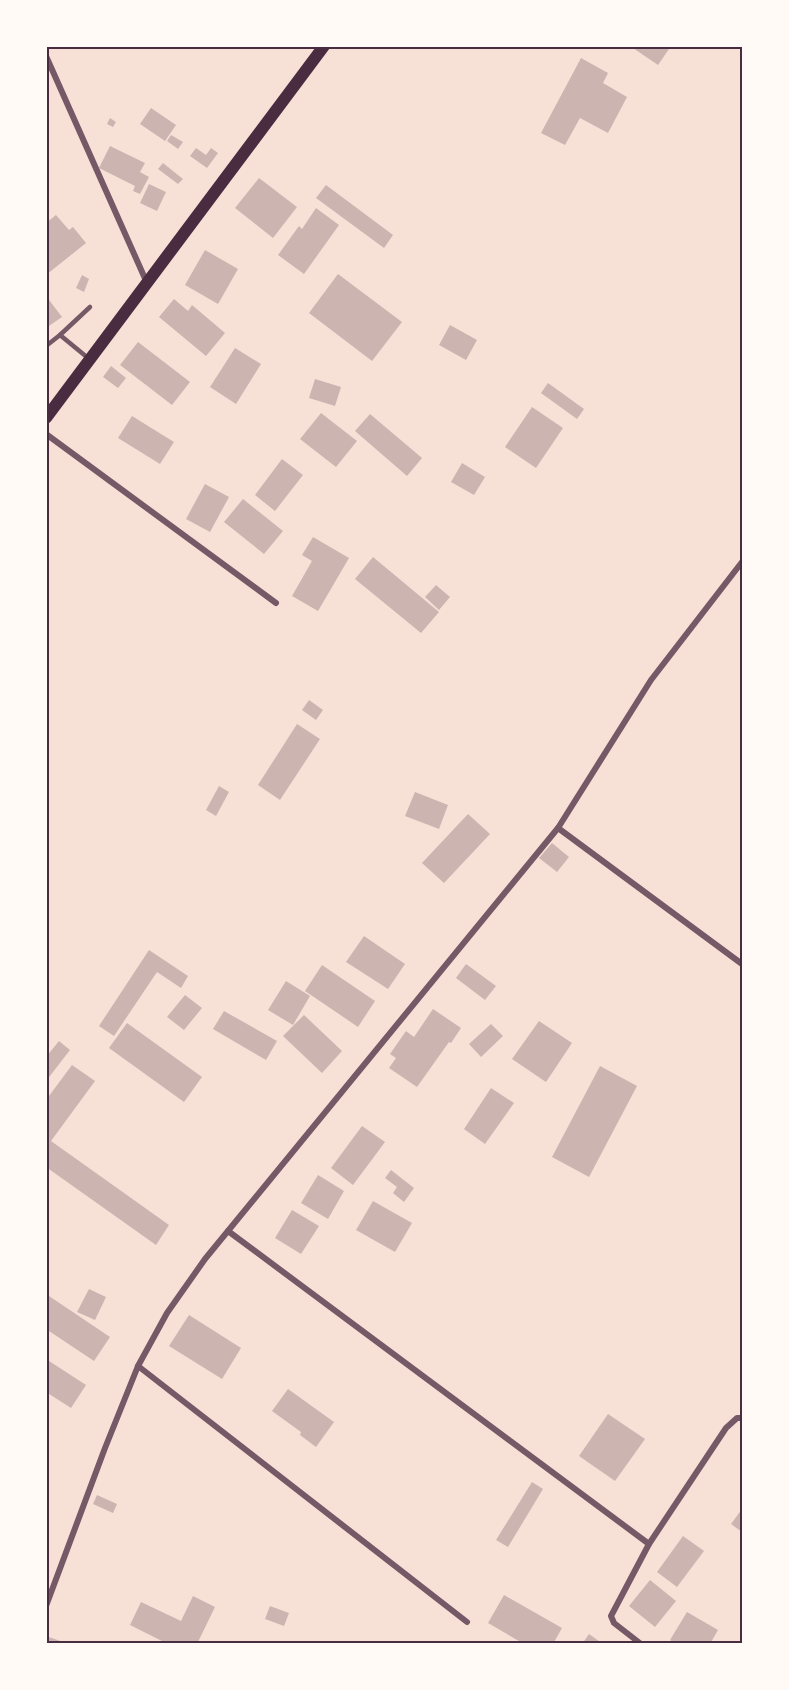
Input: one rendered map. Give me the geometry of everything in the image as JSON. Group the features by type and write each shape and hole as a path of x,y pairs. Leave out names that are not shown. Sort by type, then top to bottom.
{"main road":[{"path":"46,417 324,46"}],"street":[{"path":"46,56 147,283"},
{"path":"46,434 276,603"},
{"path":"46,1606 138,1366 167,1313 205,1259 558,828 651,680 742,562"},
{"path":"558,828 742,964"},
{"path":"228,1231 649,1544"},
{"path":"138,1366 467,1622"},
{"path":"641,1644 614,1623 611,1616 649,1544 726,1428 737,1418 742,1418"}],"lane":[{"path":"46,346 90,307"},
{"path":"60,334 90,360"}],"building":[{"path":"630,46 671,46 658,65"},
{"path":"581,58 608,73 603,83 627,97 608,133 580,118 565,145 541,133"},
{"path":"151,108 176,125 165,141 140,124"},
{"path":"110,118 116,122 113,127 107,124"},
{"path":"171,135 183,142 178,149 167,141"},
{"path":"110,146 145,163 140,172 149,177 140,194 133,191 135,186 99,168"},
{"path":"196,148 206,155 211,148 218,153 207,168 190,156"},
{"path":"163,163 183,179 178,184 158,169"},
{"path":"259,178 297,207 273,238 235,208"},
{"path":"149,184 166,192 157,211 140,203"},
{"path":"326,185 393,235 384,248 316,198"},
{"path":"316,208 339,225 304,274 278,255 299,226 302,229"},
{"path":"56,215 69,230 73,227 86,243 46,275 46,223"},
{"path":"205,250 238,269 218,304 185,285"},
{"path":"338,274 402,322 372,361 309,313"},
{"path":"82,275 89,279 84,292 76,288"},
{"path":"46,296 62,317 46,328"},
{"path":"174,299 188,311 192,305 225,333 206,356 159,317"},
{"path":"450,325 477,340 466,360 439,345"},
{"path":"138,342 190,382 172,405 120,365"},
{"path":"235,348 261,364 236,404 210,387"},
{"path":"111,366 126,378 118,388 103,377"},
{"path":"315,379 341,387 335,406 309,398"},
{"path":"548,383 584,409 577,419 541,393"},
{"path":"532,407 563,428 536,468 505,447"},
{"path":"321,413 357,441 336,467 300,439"},
{"path":"370,414 422,458 407,476 355,431"},
{"path":"132,416 174,442 160,464 118,438"},
{"path":"282,459 303,475 275,511 255,495"},
{"path":"462,463 485,477 474,495 451,482"},
{"path":"205,484 229,497 210,532 186,519"},
{"path":"243,499 283,531 264,554 224,522"},
{"path":"313,537 349,558 318,611 292,596 312,561 302,555"},
{"path":"373,557 439,612 421,633 355,579"},
{"path":"436,585 450,597 439,610 425,597"},
{"path":"309,700 323,710 316,720 302,710"},
{"path":"297,724 320,739 280,800 258,785"},
{"path":"219,786 229,792 216,816 206,810"},
{"path":"415,792 448,805 439,829 405,816"},
{"path":"468,814 490,834 444,883 422,863"},
{"path":"552,843 569,857 557,872 539,858"},
{"path":"364,936 405,964 388,989 346,962"},
{"path":"149,950 188,976 181,988 157,972 114,1036 99,1026"},
{"path":"466,964 496,986 485,1000 456,978"},
{"path":"322,965 375,1001 358,1027 305,991"},
{"path":"286,981 310,996 293,1025 268,1010"},
{"path":"185,995 202,1008 184,1030 167,1017"},
{"path":"433,1009 461,1028 417,1087 389,1068 396,1058 390,1054 406,1031 414,1037"},
{"path":"224,1011 277,1041 266,1060 213,1029"},
{"path":"304,1015 342,1051 322,1073 283,1036"},
{"path":"539,1021 572,1043 546,1082 512,1059"},
{"path":"127,1023 202,1077 184,1102 109,1048"},
{"path":"491,1024 503,1036 481,1057 469,1044"},
{"path":"59,1041 70,1050 46,1081 46,1057"},
{"path":"72,1065 95,1081 51,1141 169,1225 156,1245 46,1167 46,1100"},
{"path":"600,1066 637,1086 589,1177 552,1157"},
{"path":"491,1088 514,1103 485,1144 464,1129"},
{"path":"362,1126 385,1142 353,1185 331,1168"},
{"path":"391,1170 414,1188 404,1202 393,1193 397,1187 385,1178"},
{"path":"318,1175 344,1191 328,1219 301,1203"},
{"path":"373,1201 412,1223 395,1252 356,1230"},
{"path":"292,1210 319,1226 301,1254 275,1238"},
{"path":"89,1289 106,1297 95,1320 77,1312"},
{"path":"46,1294 110,1337 94,1361 46,1329"},
{"path":"189,1315 241,1348 222,1379 169,1346"},
{"path":"46,1359 86,1385 71,1408 46,1392"},
{"path":"288,1389 334,1422 316,1447 300,1435 301,1432 272,1411"},
{"path":"608,1414 645,1439 615,1481 579,1456"},
{"path":"532,1482 543,1489 508,1547 496,1540"},
{"path":"97,1495 117,1504 113,1513 93,1504"},
{"path":"742,1509 742,1532 731,1524"},
{"path":"683,1536 704,1551 677,1587 657,1572"},
{"path":"650,1580 676,1601 655,1627 629,1606"},
{"path":"504,1595 562,1628 553,1644 524,1644 488,1623"},
{"path":"193,1596 215,1607 198,1642 202,1644 168,1644 130,1625 141,1602 181,1621"},
{"path":"270,1606 289,1613 284,1626 265,1619"},
{"path":"687,1612 718,1630 710,1644 676,1644 670,1640"},
{"path":"589,1634 603,1644 582,1644"},
{"path":"46,1636 66,1643 66,1644 46,1644"}]}
